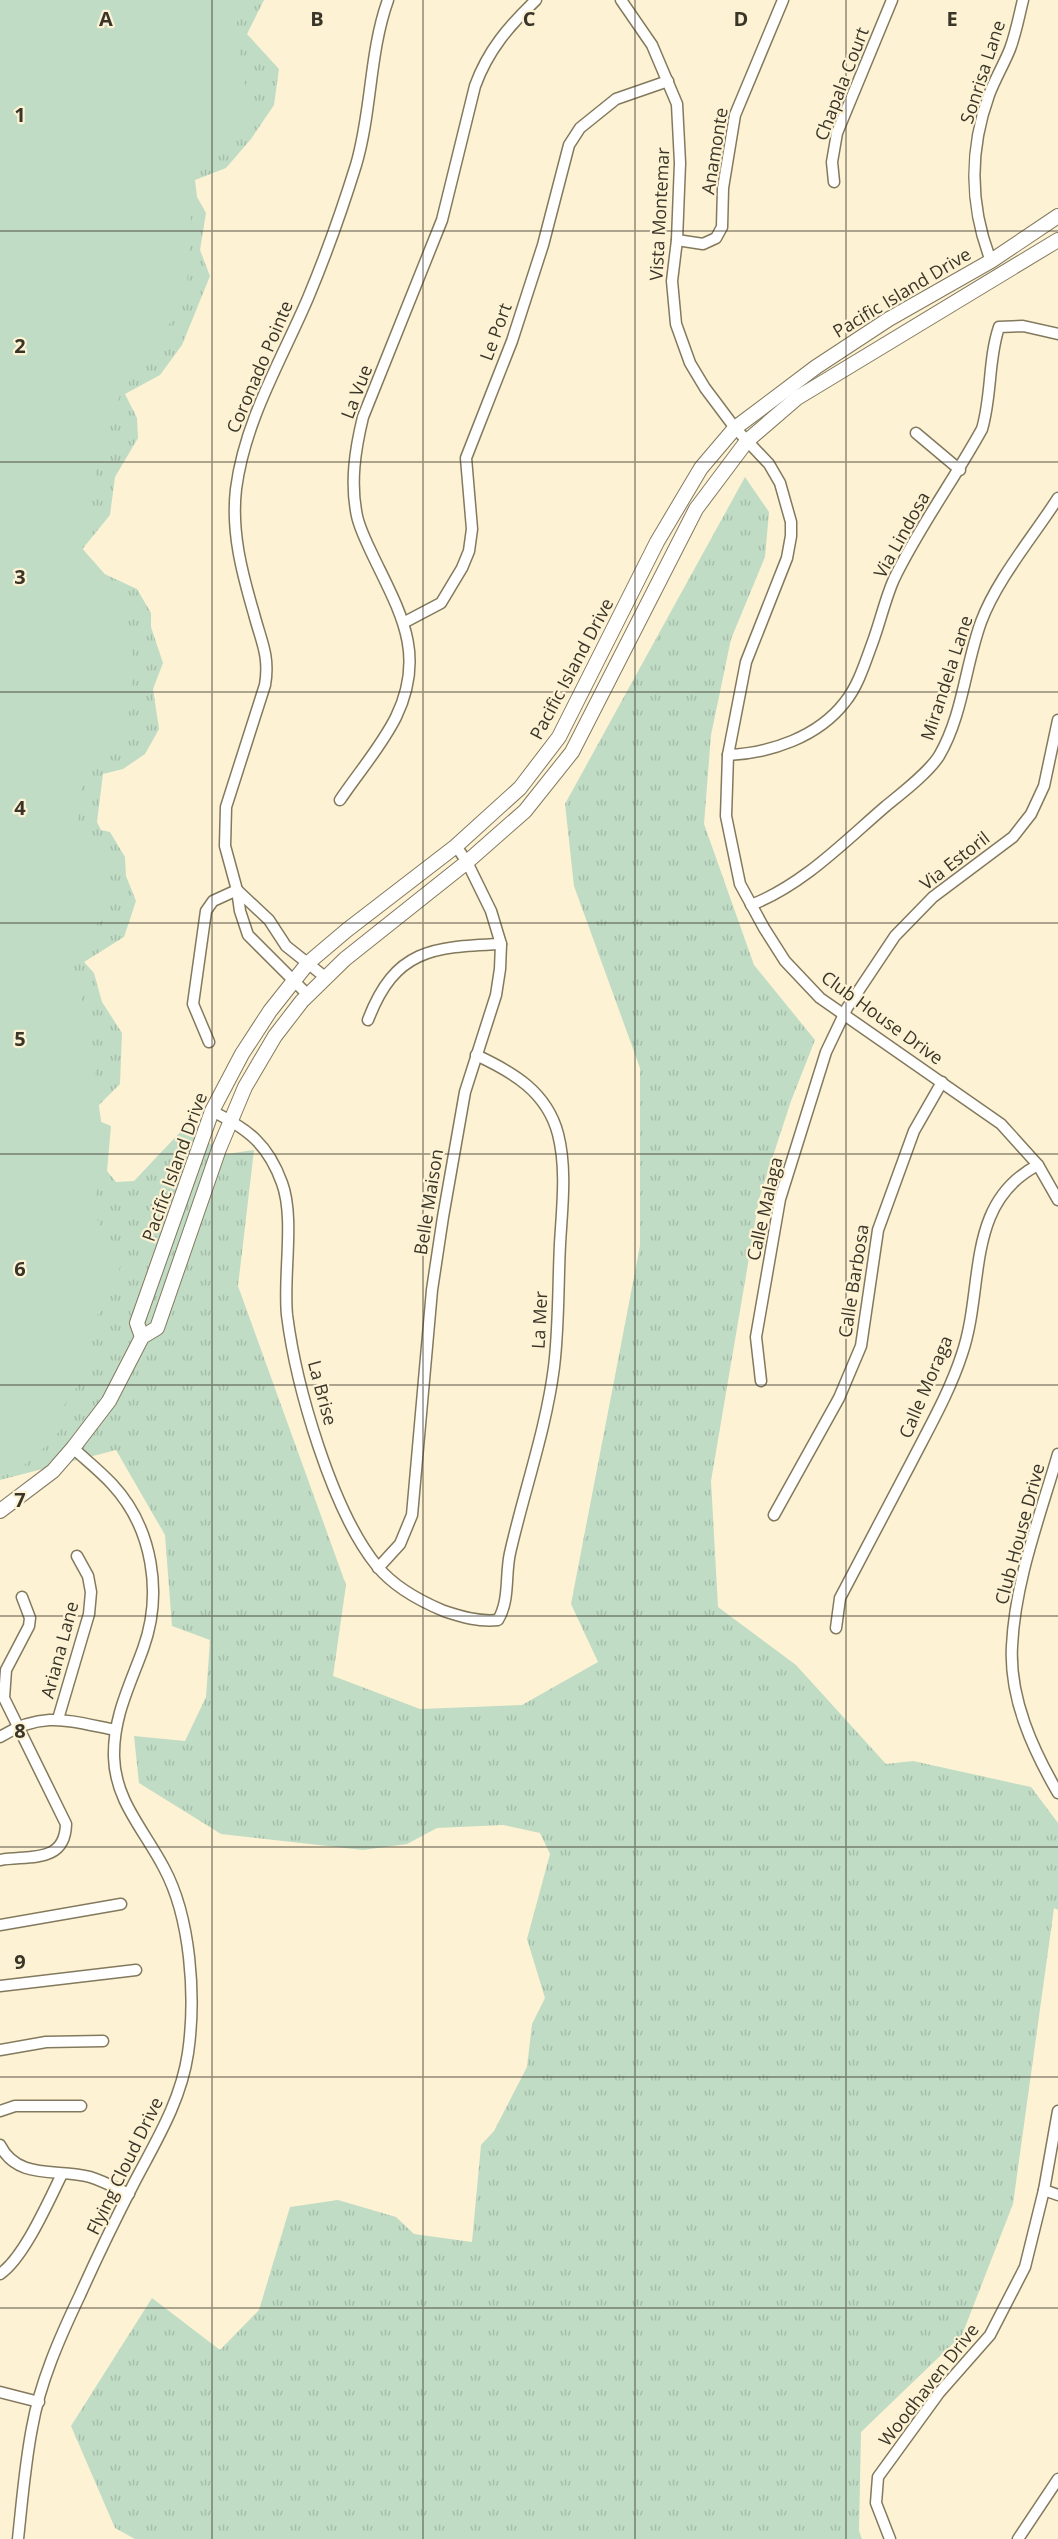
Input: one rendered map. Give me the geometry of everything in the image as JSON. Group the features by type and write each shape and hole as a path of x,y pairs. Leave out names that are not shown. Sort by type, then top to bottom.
{"main road":[{"name":"Pacific Island Drive","path":"141,1337 137,1323 212,1111 242,1054 270,1011 308,963 456,846 520,788 559,737 657,542 701,468 735,428 816,366 889,319 991,261 1058,216"},
{"name":"Pacific Island Drive","path":"0,1511 53,1471 73,1448 109,1401 141,1337 157,1328 231,1120 245,1087 275,1036 325,977 467,862 525,811 572,752 696,509 747,441 797,398 1058,240"},
{"path":"977,291 991,261 1026,259"}],"street":[{"name":"Coronado Pointe","path":"308,995 248,935 225,846 226,807 265,685 268,666 238,549 234,519 242,454 252,421 309,296 357,163 365,128 378,39 388,0"},
{"name":"La Vue","path":"340,800 396,717 407,679 410,649 405,622 357,518 353,481 357,441 363,417 442,220 482,66 503,33 536,0"},
{"name":"Vista Montemar","path":"621,0 652,45 676,104 680,135 677,240 672,281 676,324 690,363 735,428"},
{"name":"Anamonte","path":"677,240 703,244 716,238 722,227 723,188 735,115 783,0"},
{"name":"Chapala Court","path":"834,182 832,162 837,134 892,0"},
{"name":"Sonrisa Lane","path":"991,261 978,224 973,187 976,151 989,96 1011,47 1023,0"},
{"name":"Le Port","path":"405,622 441,603 462,568 472,529 466,458 512,341 543,245 569,145 580,128 616,99 668,81"},
{"name":"Via Lindosa","path":"728,755 754,754 793,741 814,730 846,701 855,686 872,644 894,580 926,521 960,470 982,429 987,410 992,347 999,327 1023,326 1058,334"},
{"name":"Club House Drive","path":"735,428 769,464 780,483 791,522 787,558 746,662 728,755 726,816 740,884 785,962 820,998 1001,1124 1038,1165 1058,1200"},
{"path":"915,433 960,470"},
{"name":"Mirandela Lane","path":"751,905 769,898 810,870 937,759 954,722 973,645 982,619 994,595 1058,498"},
{"name":"Via Estoril","path":"845,1016 847,1008 895,936 933,897 1012,837 1031,814 1044,786 1058,720"},
{"name":"Belle Maison","path":"378,1568 400,1544 412,1515 416,1495 432,1290 460,1115 476,1055 496,995 501,944 491,911 467,862 456,846"},
{"path":"209,1042 193,1004 206,911 213,901 237,890 268,920 286,945 325,977"},
{"path":"368,1020 377,996 392,974 414,958 462,945 501,944"},
{"name":"Calle Malaga","path":"761,1381 756,1337 780,1199 826,1052 845,1016"},
{"name":"La Mer","path":"476,1055 522,1078 542,1102 558,1134 563,1186 554,1366 539,1441 509,1556 503,1610 498,1620"},
{"name":"Calle Barbosa","path":"774,1515 840,1398 861,1346 878,1230 914,1131 942,1082"},
{"name":"La Brise","path":"212,1111 231,1120 258,1139 274,1165 283,1186 287,1215 287,1315 300,1380 315,1433 343,1509 357,1539 378,1568 400,1588 430,1605 467,1618 484,1621 498,1620"},
{"name":"Calle Moraga","path":"836,1628 840,1598 935,1416 962,1354 972,1311 983,1233 992,1209 1017,1178 1038,1165"},
{"name":"Flying Cloud Drive","path":"18,2539 32,2426 54,2354 129,2194 169,2118 180,2088 188,2053 191,1974 175,1893 166,1872 126,1806 117,1781 114,1759 115,1730 123,1699 148,1636 152,1608 150,1558 142,1531 128,1506 113,1485 73,1448"},
{"name":"Club House Drive","path":"1058,1455 1017,1599 1012,1648 1016,1687 1026,1726 1039,1760 1058,1793"},
{"name":"Ariana Lane","path":"58,1719 88,1614 91,1592 88,1576 77,1556"},
{"path":"0,1860 53,1853 61,1846 66,1835 66,1824 4,1698 6,1670 29,1626 30,1618 22,1597"},
{"path":"0,1737 19,1725 38,1720 58,1719 115,1730"},
{"path":"0,1925 121,1904"},
{"path":"0,1986 136,1970"},
{"path":"0,2050 46,2042 103,2041"},
{"path":"0,2111 15,2106 81,2106"},
{"name":"Woodhaven Drive","path":"890,2539 876,2503 878,2477 939,2393 990,2335 1025,2267 1044,2190 1058,2111"},
{"path":"0,2145 4,2153 16,2164 32,2171 89,2176 129,2194"},
{"path":"0,2274 14,2260 45,2209 62,2174"},
{"path":"1044,2190 1058,2195"},
{"path":"0,2392 39,2402"},
{"path":"1018,2539 1058,2479"}],"green space":[{"path":"0,0 264,0 247,34 279,69 274,105 251,139 226,168 195,180 197,197 206,213 200,250 210,276 182,345 160,375 125,394 137,418 138,438 115,477 110,515 80,552 87,566 137,589 151,613 151,627 163,663 153,689 159,729 145,754 123,769 103,774 97,822 101,830 110,832 125,857 126,876 136,901 124,937 84,962 94,973 102,1002 122,1033 120,1084 92,1112 94,1119 111,1126 107,1171 116,1182 134,1181 185,1127 226,1154 254,1150 238,1286 346,1585 333,1676 420,1709 522,1705 598,1662 571,1604 640,1246 640,1068 574,886 565,804 745,477 769,512 765,557 731,639 711,735 704,824 754,965 815,1040 791,1101 759,1199 711,1481 718,1607 796,1665 886,1764 913,1761 1031,1787 1058,1823 1058,1910 1054,1908 1013,2204 962,2335 861,2432 859,2531 862,2539 135,2539 115,2528 71,2426 152,2298 220,2350 259,2310 290,2207 338,2200 396,2217 414,2234 472,2242 481,2145 494,2131 527,2067 532,2024 545,1998 527,1939 550,1854 540,1833 503,1825 437,1828 407,1844 363,1850 221,1834 139,1783 134,1736 185,1741 206,1697 210,1640 172,1626 165,1535 116,1450 0,1480"},
{"path":"0,0 238,0 236,39 245,84 247,116 193,179 187,287 162,339 121,392 94,478 82,548 114,587 129,625 132,645 132,684 124,744 84,774 77,827 103,858 103,914 73,967 87,1019 106,1157 92,1210 121,1264 113,1288 90,1328 82,1379 63,1407 71,1418 48,1444 21,1468 0,1460"}]}
